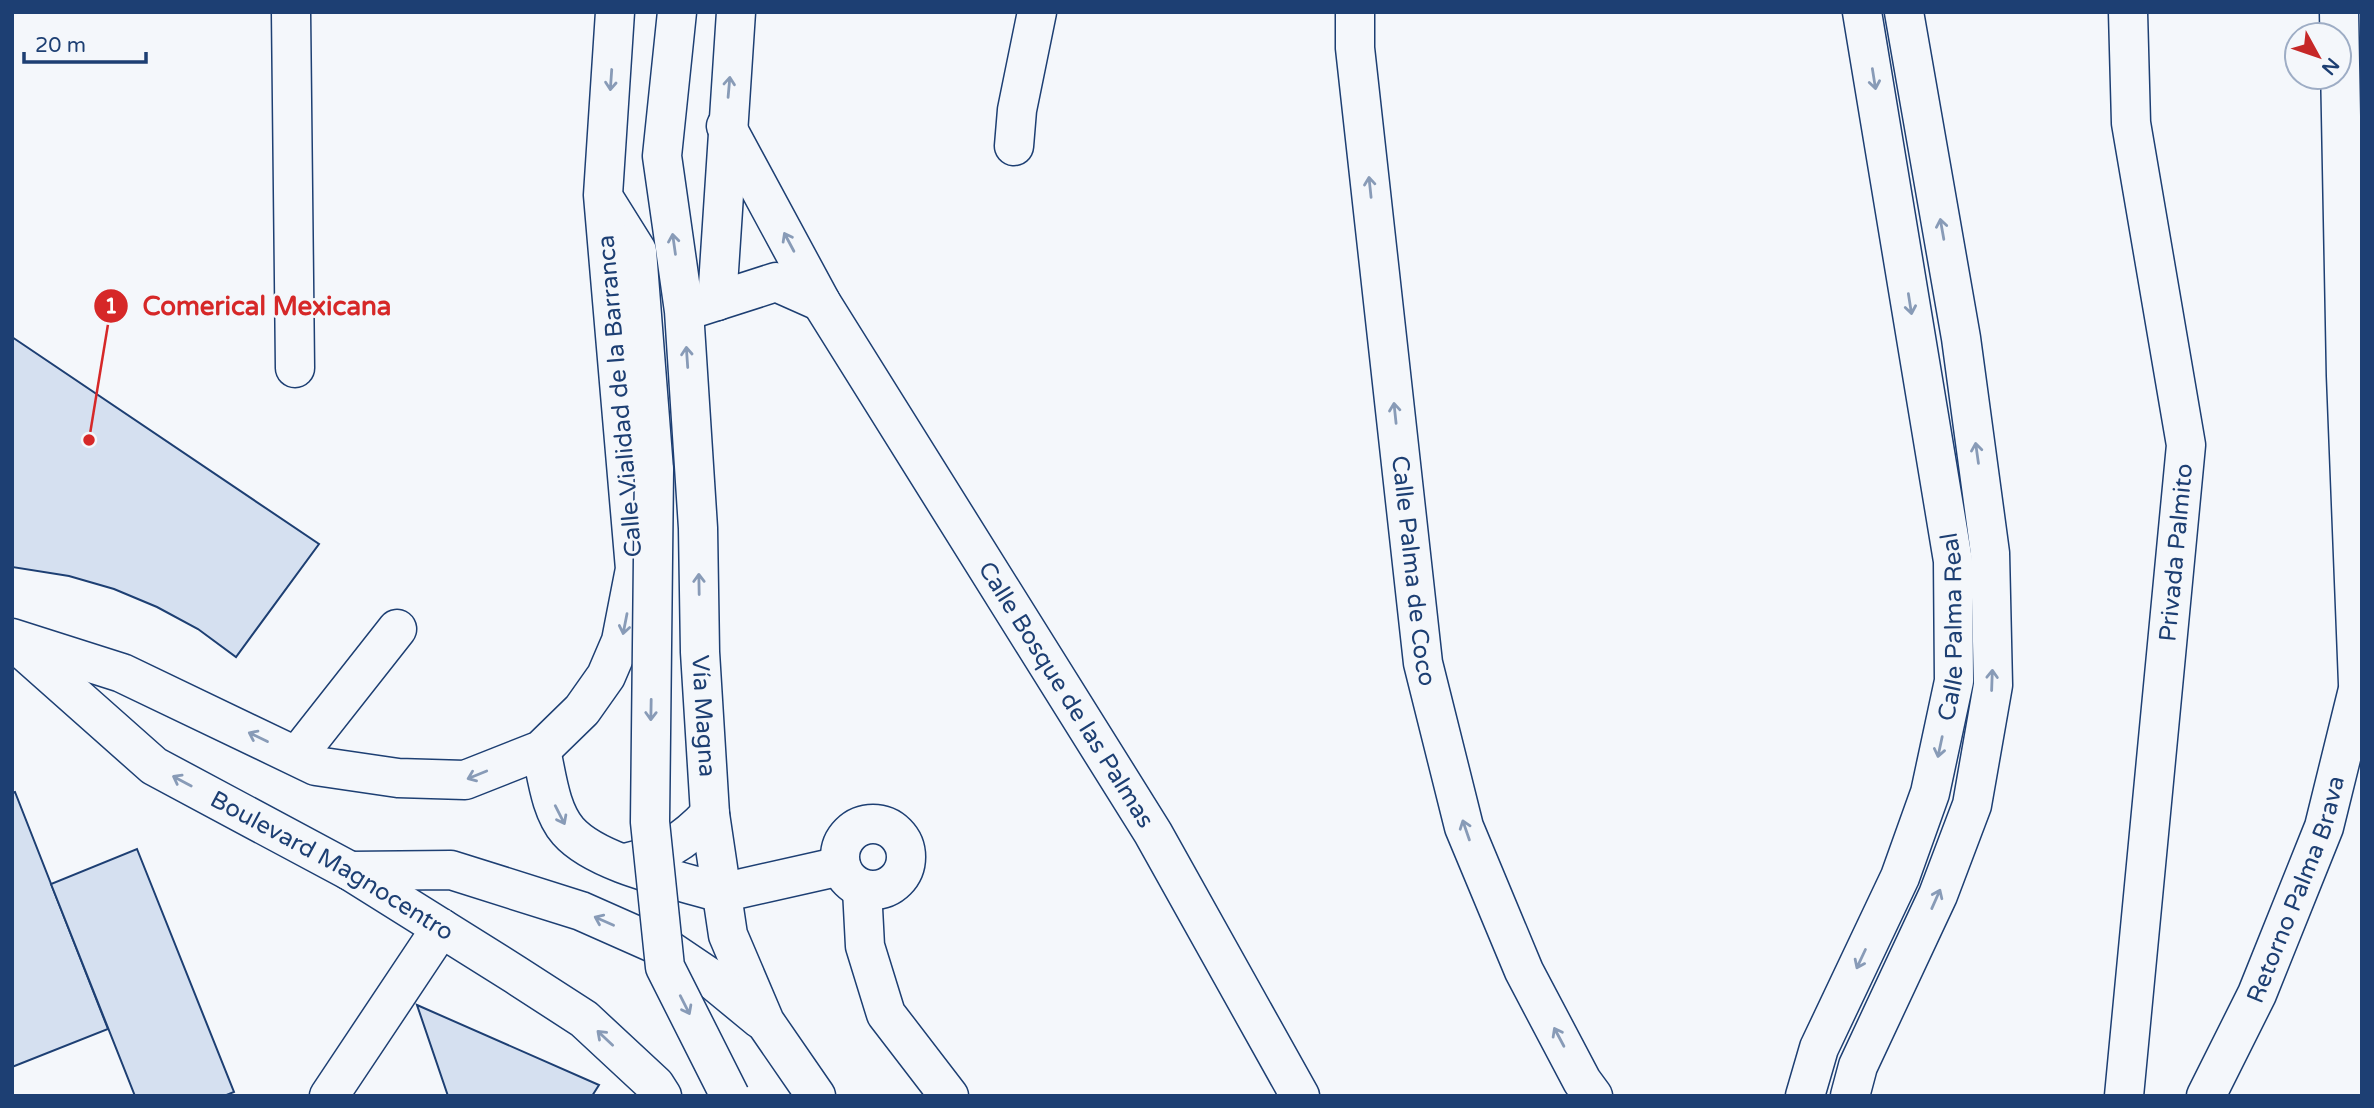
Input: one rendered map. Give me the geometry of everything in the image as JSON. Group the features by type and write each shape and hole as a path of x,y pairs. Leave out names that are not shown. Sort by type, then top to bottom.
{"street":[{"path":"291,12 295,368"},
{"name":"Calle Vialidad de la Barranca","path":"541,750 582,710 607,676 621,641 635,569 603,195 615,12"},
{"path":"677,12 662,156 700,306"},
{"path":"700,306 723,232 726,126 736,12"},
{"path":"1014,146 1017,110 1037,12"},
{"name":"Calle Palma de Coco","path":"1355,12 1355,48 1423,663 1464,827 1524,971 1582,1082 1593,1096"},
{"name":"Calle Palma Real","path":"1805,1096 1819,1048 1900,877 1930,793 1954,681 1953,561 1862,12"},
{"name":"Calle Palma Real","path":"1850,1096 1858,1066 1938,895 1972,805 1993,685 1990,553 1961,338 1905,12"},
{"name":"Privada Palmito","path":"2124,1096 2186,445 2131,123 2128,12"},
{"name":"Retorno Palma Brava","path":"2206,1096 2258,994 2324,827 2360,678 2346,376 2339,12"},
{"name":"Calle Bosque de las Palmas","path":"726,126 821,302 1153,832 1300,1096"},
{"path":"603,195 636,251 653,470 650,822 665,967 730,1096"},
{"path":"700,306 776,282 821,302"},
{"name":"Vía Magna","path":"700,306 700,652 710,814 721,893 728,935 765,1022 816,1096"},
{"path":"297,756 397,629"},
{"name":"Boulevard Magnocentro","path":"12,639 122,673 316,766 398,778 465,780 541,750"},
{"name":"Boulevard Magnocentro","path":"12,639 154,766 350,871 584,1019 658,1090"},
{"path":"541,750 553,801 568,831 594,851 721,893 852,877 865,946 886,1014 949,1096"},
{"path":"625,863 656,856 673,848 710,814"},
{"path":"350,871 451,870 582,911 669,950 709,977 765,1022"},
{"path":"330,1096 442,928"}],"building":[{"path":"12,337 319,544 236,657 198,629 157,607 114,589 69,576 12,567"},
{"path":"15,792 108,1029 12,1067 12,793"},
{"path":"137,849 234,1092 224,1096 135,1096 51,884"},
{"path":"417,1005 599,1085 592,1096 448,1096"}],"place":[{"name":"Comerical Mexicana","path":"89,440"}]}
